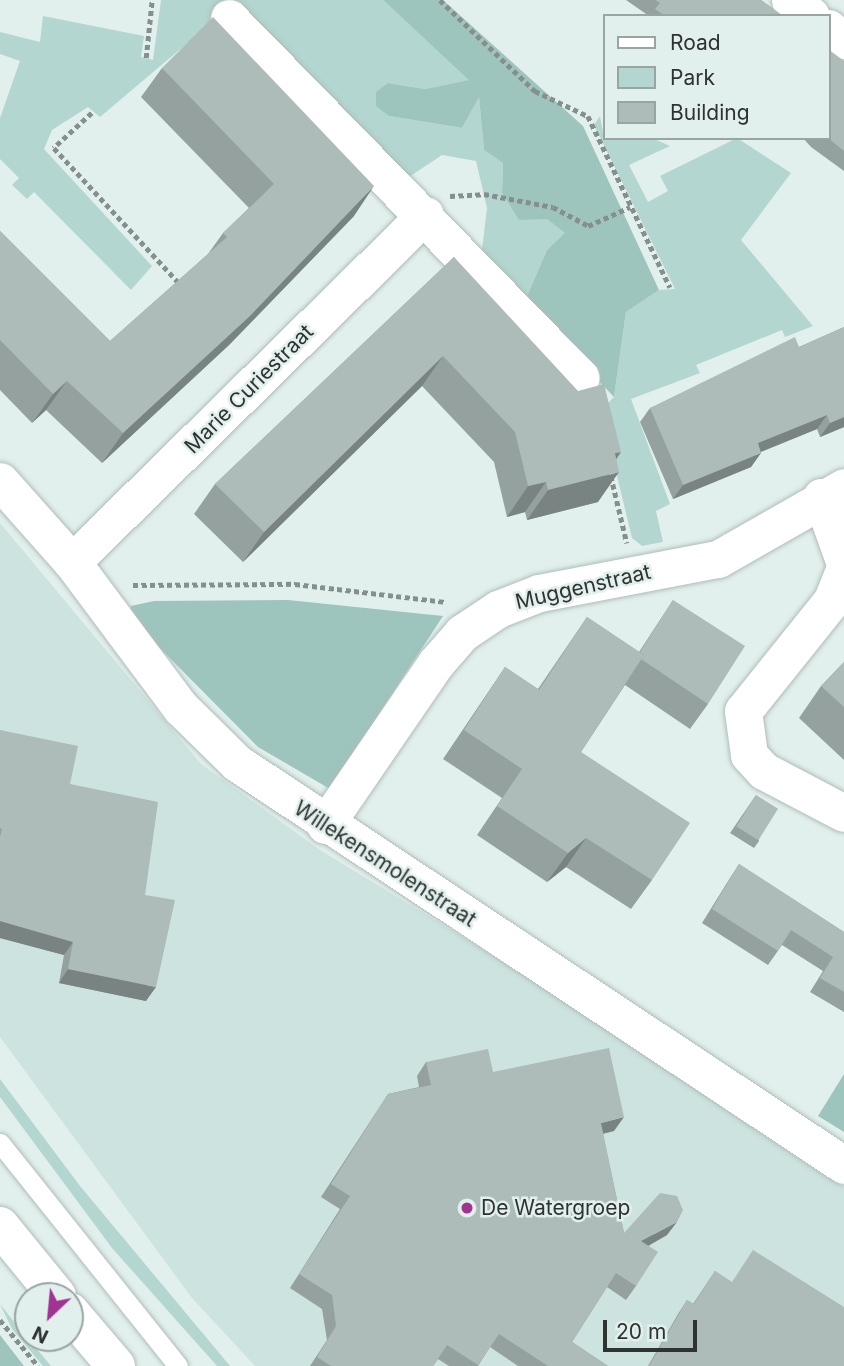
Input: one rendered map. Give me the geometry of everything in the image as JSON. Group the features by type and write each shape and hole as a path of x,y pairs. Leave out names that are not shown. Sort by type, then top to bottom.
{"main road":[{"path":"0,1226 46,1282"},
{"path":"84,1328 116,1366"}],"street":[{"path":"790,0 808,14"},
{"path":"229,18 416,206 581,378"},
{"name":"Marie Curiestraat","path":"81,574 416,206"},
{"name":"Willekensmolenstraat","path":"0,481 81,574 207,736 325,825 844,1165"},
{"path":"833,492 844,561"},
{"name":"Muggenstraat","path":"325,825 436,663 462,633 498,608 634,574 719,559 787,525 833,492"},
{"path":"844,570 832,600 743,711 749,755 764,771 844,813"}],"lane":[{"path":"0,1143 178,1366"}],"path":[{"path":"146,58 152,0"},
{"path":"440,0 535,91 588,116 670,287"},
{"path":"92,113 54,148 184,288"},
{"path":"416,206 484,194 553,207 587,226 629,206"},
{"path":"610,470 634,574"},
{"path":"81,574 295,584 498,608"},
{"path":"0,1320 38,1366"}],"shaded area":[{"path":"383,0 443,0 583,126 659,290 626,312 614,397 524,303 547,250 565,233 547,219 519,220 502,193 503,163 484,150 479,97 462,128 389,116 376,106 376,92 388,83 425,89 469,80"},
{"path":"0,523 201,764 320,850 590,1015 844,1187 844,1366 255,1366 192,1298 0,1037"},
{"path":"288,600 443,616 330,789 258,747 131,619 131,606 154,601"},
{"path":"844,1074 844,1132 818,1116"},
{"path":"0,1335 24,1366 0,1366"}],"green space":[{"path":"161,0 383,0 470,80 425,89 388,83 389,116 462,128 479,96 484,150 503,163 502,193 519,219 547,219 566,233 547,250 524,303 481,258 487,208 476,161 442,155 406,179 236,2 100,117 88,107 52,130 44,149 152,266 131,290 34,192 27,199 12,185 19,178 0,159 0,118 20,61 0,54 0,32 40,42 43,16 144,36 141,57 153,60"},
{"path":"600,116 602,140 656,140 670,146 629,165 648,202 668,191 660,176 733,140 740,140 791,173 741,240 813,326 785,337 782,330 696,365 700,373 631,399 670,504 656,511 663,542 642,546 632,538 601,410 614,397 626,312 659,290 675,289 594,125"},
{"path":"0,1079 80,1186 230,1366 217,1366 112,1248 0,1097"},
{"path":"0,1304 14,1321 14,1331"},
{"path":"31,1352 39,1352 51,1366 43,1366"}],"building":[{"path":"655,0 761,0 780,14 662,14 655,9 660,3"},
{"path":"213,17 374,186 250,316 123,433 67,381 53,394 0,340 0,231 110,341 227,237 223,233 274,184 162,68"},
{"path":"830,50 844,61 844,151 830,140"},
{"path":"454,257 578,391 604,384 621,452 615,453 619,472 548,490 546,482 528,486 515,432 443,356 264,532 215,484"},
{"path":"844,327 844,417 830,423 827,415 758,443 761,453 683,485 650,408 795,337 799,347"},
{"path":"673,600 745,646 708,704 641,659 644,655 640,652"},
{"path":"587,617 644,655 581,752 690,823 652,880 586,838 568,853 497,806 522,769 464,730 505,667 539,690"},
{"path":"844,662 844,707 821,686"},
{"path":"0,730 78,746 70,784 158,802 145,895 175,900 156,987 68,969 73,942 0,921"},
{"path":"756,795 778,809 758,840 736,826"},
{"path":"739,864 844,932 844,992 820,978 833,957 791,930 778,951 712,909"},
{"name":"De Watergroep","path":"609,1048 624,1117 601,1123 624,1233 660,1193 677,1196 683,1210 677,1222 641,1241 658,1252 636,1286 616,1273 572,1342 608,1366 548,1366 499,1334 478,1365 447,1345 433,1366 331,1366 317,1357 336,1326 332,1295 299,1274 350,1196 331,1184 388,1094 431,1085 426,1062 488,1049 493,1072"},
{"path":"753,1250 844,1307 844,1366 649,1366 687,1300 694,1304 715,1271 732,1282"}],"place":[{"name":"De Watergroep","path":"467,1208"}]}
